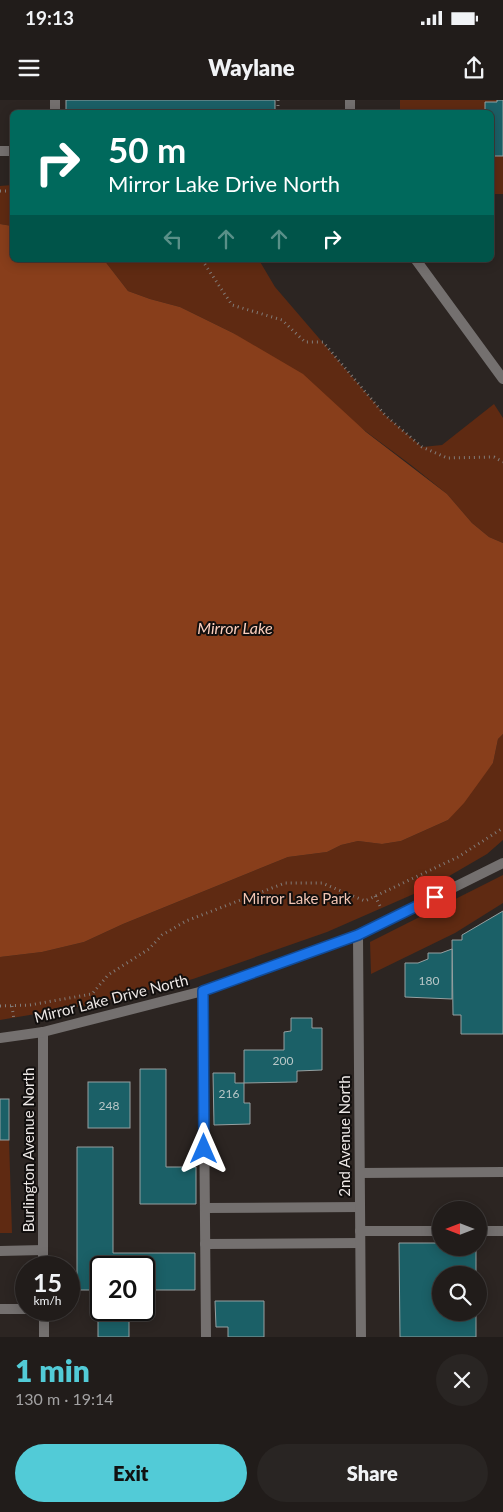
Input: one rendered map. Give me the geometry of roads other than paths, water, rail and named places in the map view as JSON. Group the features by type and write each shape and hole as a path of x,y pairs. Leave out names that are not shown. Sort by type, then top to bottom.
{"street":[{"path":"417,262 503,379"},
{"name":"Mirror Lake Drive North","path":"0,1038 43,1032 203,991 358,935 503,863"},
{"name":"2nd Avenue North","path":"358,935 360,1337"},
{"path":"203,991 206,1337"},
{"name":"Burlington Avenue North","path":"43,1032 43,1256"},
{"path":"360,1173 503,1172"},
{"path":"205,1208 360,1207"},
{"path":"360,1231 432,1231"},
{"path":"488,1231 503,1231"},
{"path":"205,1244 360,1243"},
{"path":"0,1251 43,1250"},
{"path":"0,1309 15,1309"},
{"path":"44,1321 44,1337"}],"water":[{"name":"Mirror Lake","path":"0,224 10,226 10,262 106,262 128,291 180,307 233,333 303,374 366,432 447,494 472,523 489,537 503,543 503,734 498,739 493,763 464,803 448,820 401,841 382,844 358,841 341,845 327,852 288,857 123,924 84,942 42,952 0,957"}],"park label":[{"name":"Mirror Lake Park","path":"297,898"}]}
